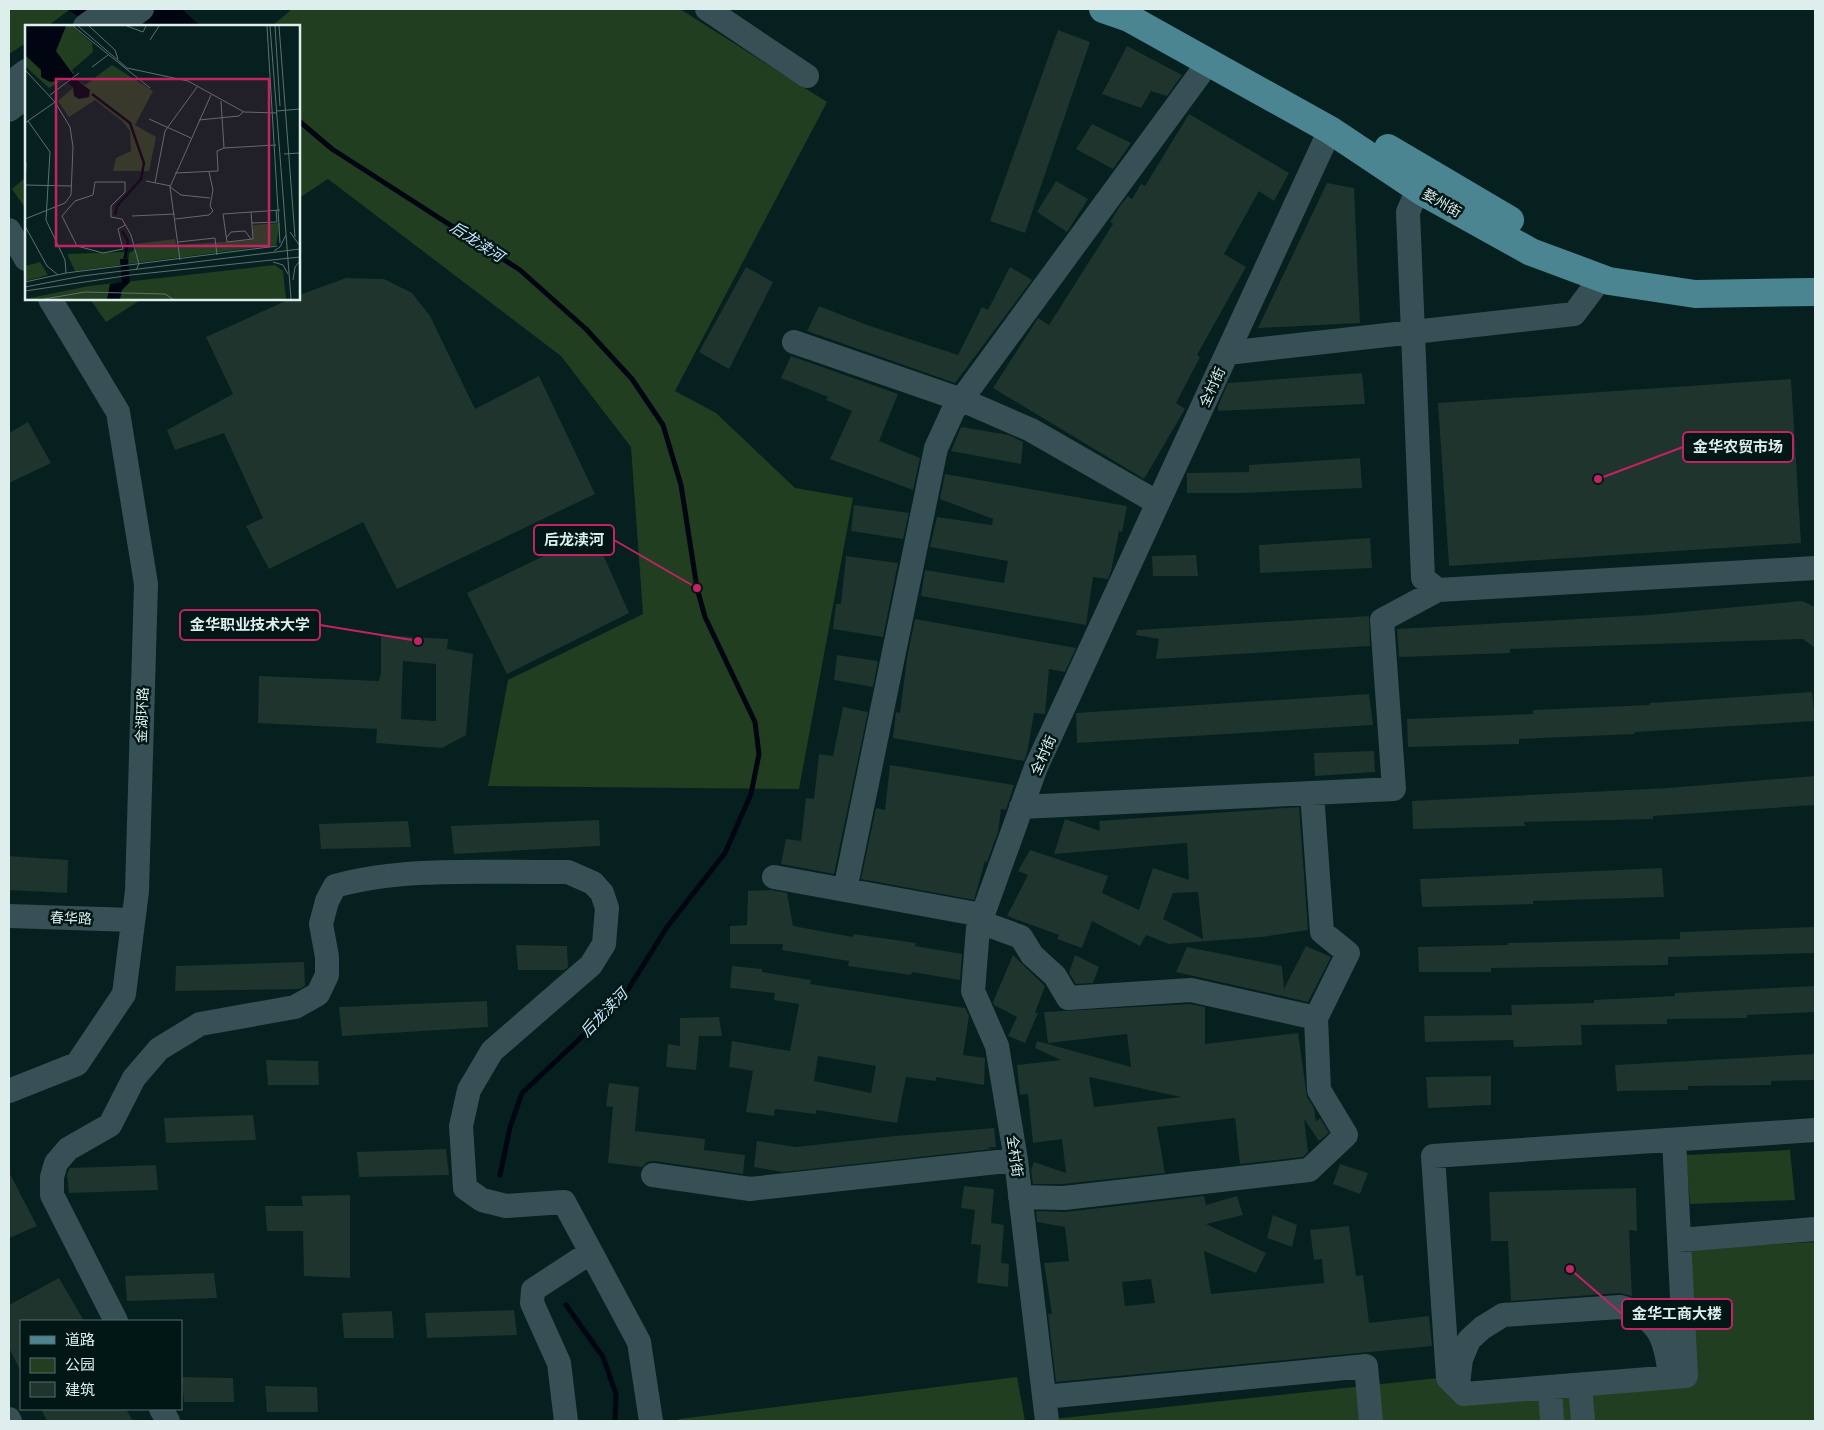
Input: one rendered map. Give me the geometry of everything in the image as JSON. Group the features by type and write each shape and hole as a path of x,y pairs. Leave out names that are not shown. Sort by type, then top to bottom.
{"main road":[{"name":"婺州街","path":"1103,9 1129,18 1330,130 1418,189 1531,252 1601,278 1695,294 1815,292"},
{"name":"婺州街","path":"1139,9 1207,44 1541,238 1617,268 1698,280 1815,277"}],"street":[{"path":"86,25 109,9"},
{"path":"120,25 142,9"},
{"path":"707,9 807,76"},
{"path":"845,890 936,448 953,411 1208,63"},
{"path":"9,84 25,71"},
{"path":"9,110 25,98"},
{"name":"全村街","path":"1047,1421 1016,1160 997,1046 973,991 981,919 1036,768 1330,130"},
{"path":"1418,189 1408,212 1423,578 1438,590"},
{"path":"9,230 25,257"},
{"path":"1227,353 1574,314 1601,278"},
{"name":"金湖环路","path":"9,1091 77,1064 124,994 137,881 146,584 118,412 51,300"},
{"path":"794,342 962,400 1031,430 1158,503"},
{"path":"1021,807 1394,789 1382,620 1438,590 1815,568"},
{"path":"1020,1197 1064,1198 1309,1170 1346,1136 1319,1090 1316,1018 1348,953 1322,932 1312,793"},
{"path":"115,1320 52,1195 52,1177 56,1163 68,1149 110,1125 134,1078 159,1049 200,1024 295,1007 318,994 327,975 327,957 321,924 327,901 335,886 357,880 398,874 568,872 593,882 602,893 607,908 604,944 591,965 492,1050 469,1090 461,1126 466,1188 482,1200 506,1206 564,1202 639,1342 651,1421"},
{"path":"774,877 981,919 1021,936 1032,955 1055,976 1068,998 1191,990 1316,1018"},
{"name":"春华路","path":"9,916 133,920"},
{"path":"1674,1140 1686,1376 1464,1394 1448,1378 1433,1156 1815,1130"},
{"path":"653,1175 750,1190 1016,1160"},
{"path":"1679,1240 1815,1229"},
{"path":"566,1421 559,1363 532,1303 533,1290 592,1252"},
{"path":"1457,1388 1461,1359 1469,1340 1482,1328 1503,1315 1620,1307 1635,1311 1652,1322 1663,1337 1668,1352 1670,1377"},
{"path":"1044,1397 1366,1366 1371,1421"},
{"path":"1580,1384 1584,1421"},
{"path":"1550,1387 1552,1421"},
{"path":"162,1410 168,1421"}],"green space":[{"path":"9,9 70,9 49,25 25,25 25,44 9,54"},
{"path":"292,9 680,9 827,102 675,391 716,413 795,488 853,498 799,789 488,786 508,680 643,614 631,447 561,356 328,179 300,197 300,25 273,25"},
{"path":"25,178 25,208 12,189"},
{"path":"91,300 140,300 106,322"},
{"path":"1790,1150 1795,1200 1690,1204 1686,1155"},
{"path":"1815,1242 1815,1421 1034,1421 1438,1378 1461,1401 1694,1385 1687,1249"},
{"path":"1017,1377 1025,1421 679,1421 679,1419"}],"shaded area":[{"path":"67,9 182,9 199,25 90,25"}],"building":[{"path":"1058,30 1090,42 1025,233 990,221"},
{"path":"1127,46 1182,75 1167,96 1151,91 1141,108 1102,94"},
{"path":"1189,114 1289,173 1274,201 1259,191 1224,254 1246,267 1197,355 1200,357 1176,403 1185,409 1144,479 993,388 1038,318 1049,325 1113,224 1110,222 1120,206 1128,196 1132,199 1141,184 1145,186"},
{"path":"1092,124 1131,143 1113,169 1076,149"},
{"path":"1056,181 1088,199 1067,232 1037,212"},
{"path":"1327,183 1354,188 1360,323 1258,328"},
{"path":"746,267 773,282 729,369 699,352"},
{"path":"1010,267 1032,280 955,383 807,331 819,306 867,325 958,355 982,307 988,310"},
{"path":"346,278 384,279 412,293 430,316 475,409 539,376 595,494 397,589 363,522 269,569 246,526 263,518 224,433 175,450 167,430 233,394 206,337 288,300 300,300 300,295"},
{"path":"791,356 898,394 879,441 920,458 913,490 830,459 852,411 826,400 828,397 781,378"},
{"path":"1362,373 1365,404 1218,411 1218,406 1228,383"},
{"path":"1791,379 1801,543 1449,566 1438,403"},
{"path":"28,422 51,463 9,483 9,433"},
{"path":"961,427 1009,435 1023,442 1021,464 951,451"},
{"path":"1360,458 1362,488 1242,493 1187,493 1187,473 1249,472 1249,465"},
{"path":"945,474 1127,506 1122,532 1119,531 1108,579 1093,577 1086,625 921,596 925,570 1004,583 1008,561 930,547 937,517 992,525 993,519 940,499"},
{"path":"854,505 909,513 903,539 851,531"},
{"path":"593,532 629,613 507,674 467,593"},
{"path":"1370,538 1372,568 1260,573 1259,545"},
{"path":"1196,555 1198,576 1153,576 1152,556"},
{"path":"846,556 898,563 883,637 833,629 836,604 841,604"},
{"path":"1802,601 1815,607 1815,648 1803,639 1510,649 1510,653 1399,657 1397,629 1648,615"},
{"path":"1369,616 1370,646 1156,659 1159,639 1136,635 1137,630"},
{"path":"915,619 1076,648 1065,672 1049,669 1045,714 1034,713 1024,761 893,738 896,712 900,713 907,658"},
{"path":"381,635 448,639 447,649 473,654 466,735 442,748 376,743 377,729 258,723 259,676 379,681 381,672","holes":["403,661 436,664 436,721 401,719"]},
{"path":"837,655 878,661 873,687 834,680"},
{"path":"1812,692 1815,721 1635,732 1635,734 1519,739 1519,744 1408,747 1407,719 1533,714 1533,710 1650,705 1650,703"},
{"path":"1369,694 1373,725 1077,743 1076,713"},
{"path":"843,707 868,712 834,874 781,864 786,839 801,841 806,798 814,799 819,754 833,756"},
{"path":"1374,751 1375,772 1315,776 1314,753"},
{"path":"890,765 1014,785 1006,810 1001,809 998,832 987,862 985,861 974,900 861,879 876,808 885,810"},
{"path":"1815,776 1815,805 1653,816 1653,819 1524,822 1525,826 1413,829 1412,801 1668,788"},
{"path":"1299,807 1308,930 1262,937 1169,944 1146,935 1140,946 1092,921 1082,948 1057,939 1059,935 1007,916 1028,875 1018,871 1030,850 1108,876 1102,893 1139,910 1153,868 1189,880 1187,843 1054,854 1065,819 1100,831 1099,821","holes":["1198,892 1203,939 1163,919 1173,893"]},
{"path":"599,820 600,846 454,854 451,826"},
{"path":"408,821 411,847 321,849 319,824"},
{"path":"9,856 68,860 67,893 9,890"},
{"path":"1662,868 1664,897 1533,901 1533,904 1422,907 1420,879"},
{"path":"771,890 787,893 793,926 853,937 854,934 916,943 915,946 962,954 960,980 912,972 911,975 848,966 849,961 782,950 783,944 730,944 730,926 747,925 748,891"},
{"path":"1815,927 1815,953 1668,957 1668,965 1491,968 1491,972 1419,972 1418,947 1680,939 1680,932"},
{"path":"516,945 567,946 568,967 564,970 518,970"},
{"path":"1306,946 1331,957 1308,1002 1176,972 1187,947 1282,966 1284,989"},
{"path":"1013,955 1045,986 1035,1013 1038,1013 1025,1043 1008,1036 1017,1017 994,1005 993,1002"},
{"path":"1075,955 1099,967 1093,983 1076,984 1069,973"},
{"path":"304,962 305,986 299,989 175,991 176,966"},
{"path":"732,966 762,969 762,972 811,980 810,984 965,1008 969,1016 963,1055 985,1058 984,1085 936,1077 936,1081 906,1077 897,1123 816,1110 816,1114 775,1109 774,1116 746,1112 753,1071 729,1067 732,1041 790,1051 799,1004 774,1000 775,993 730,988","holes":["818,1056 876,1066 871,1093 814,1081"]},
{"path":"1815,986 1815,1012 1747,1015 1747,1018 1667,1019 1667,1024 1581,1025 1582,1045 1514,1047 1513,1040 1425,1042 1424,1016 1512,1015 1511,1005 1594,1003 1594,1000 1675,996 1675,993"},
{"path":"487,1001 488,1027 342,1036 339,1007"},
{"path":"1190,1004 1205,1007 1205,1044 1298,1033 1307,1097 1314,1108 1316,1122 1320,1118 1329,1133 1319,1141 1304,1119 1308,1152 1303,1157 1240,1164 1235,1118 1157,1127 1165,1173 1063,1184 1033,1184 1031,1170 1034,1162 1066,1173 1062,1139 1033,1143 1028,1094 1020,1095 1017,1065 1061,1060 1035,1048 1037,1041 1131,1067 1127,1034 1048,1043 1044,1012","holes":["1089,1077 1181,1097 1094,1107"]},
{"path":"719,1017 722,1036 699,1036 696,1070 666,1067 668,1044 680,1046 680,1018"},
{"path":"1815,1054 1815,1080 1771,1081 1771,1085 1688,1086 1688,1090 1617,1091 1615,1065"},
{"path":"266,1060 318,1061 319,1085 268,1085"},
{"path":"1491,1076 1491,1105 1428,1108 1426,1077"},
{"path":"609,1083 639,1087 635,1131 705,1139 704,1150 745,1155 743,1174 655,1161 647,1162 642,1167 608,1163 613,1107 606,1106"},
{"path":"253,1115 256,1140 166,1143 164,1118"},
{"path":"994,1128 996,1147 987,1147 992,1149 783,1172 754,1167 757,1141 796,1147"},
{"path":"446,1149 449,1175 359,1177 357,1152"},
{"path":"1340,1164 1368,1173 1360,1194 1333,1184"},
{"path":"156,1165 158,1190 69,1193 67,1174 70,1168"},
{"path":"9,1172 37,1226 9,1238"},
{"path":"964,1186 994,1189 991,1223 1004,1225 1001,1263 1009,1264 1008,1287 977,1283 981,1245 971,1244 975,1210 961,1208"},
{"path":"1636,1188 1637,1231 1629,1230 1632,1296 1619,1293 1511,1301 1508,1241 1491,1241 1489,1192"},
{"path":"350,1195 350,1278 304,1276 303,1231 267,1231 265,1206 303,1206 301,1196"},
{"path":"1204,1196 1206,1205 1237,1196 1243,1215 1206,1224 1266,1253 1256,1273 1204,1251 1211,1294 1324,1283 1322,1259 1314,1260 1310,1230 1349,1226 1356,1276 1363,1275 1369,1323 1429,1316 1432,1346 1056,1382 1048,1314 1052,1314 1044,1263 1069,1261 1065,1227 1037,1222 1036,1211 1065,1212","holes":["1151,1279 1155,1303 1125,1306 1122,1282"]},
{"path":"1273,1215 1297,1225 1292,1247 1267,1238"},
{"path":"214,1273 217,1298 127,1301 125,1276"},
{"path":"59,1278 83,1320 20,1320 20,1370 9,1348 9,1305"},
{"path":"514,1310 517,1335 427,1338 425,1313"},
{"path":"392,1311 394,1338 344,1338 342,1313"},
{"path":"182,1377 233,1378 234,1402 184,1402"},
{"path":"265,1386 317,1387 318,1412 267,1412"},
{"path":"42,1410 127,1410 133,1421 47,1421"}],"waterway":[{"name":"后龙渎河","path":"300,122 332,149 520,270 586,329 632,379 663,425 681,485 697,588 705,617 755,722 759,754 751,794 725,853 667,927 622,999 522,1093 510,1127 500,1175"},
{"name":"后龙渎河","path":"566,1305 603,1357 616,1394 615,1421"}],"place":[{"name":"金华农贸市场","path":"1598,479"},
{"name":"后龙渎河","path":"697,588"},
{"name":"金华职业技术大学","path":"418,641"},
{"name":"金华工商大楼","path":"1570,1269"}]}
